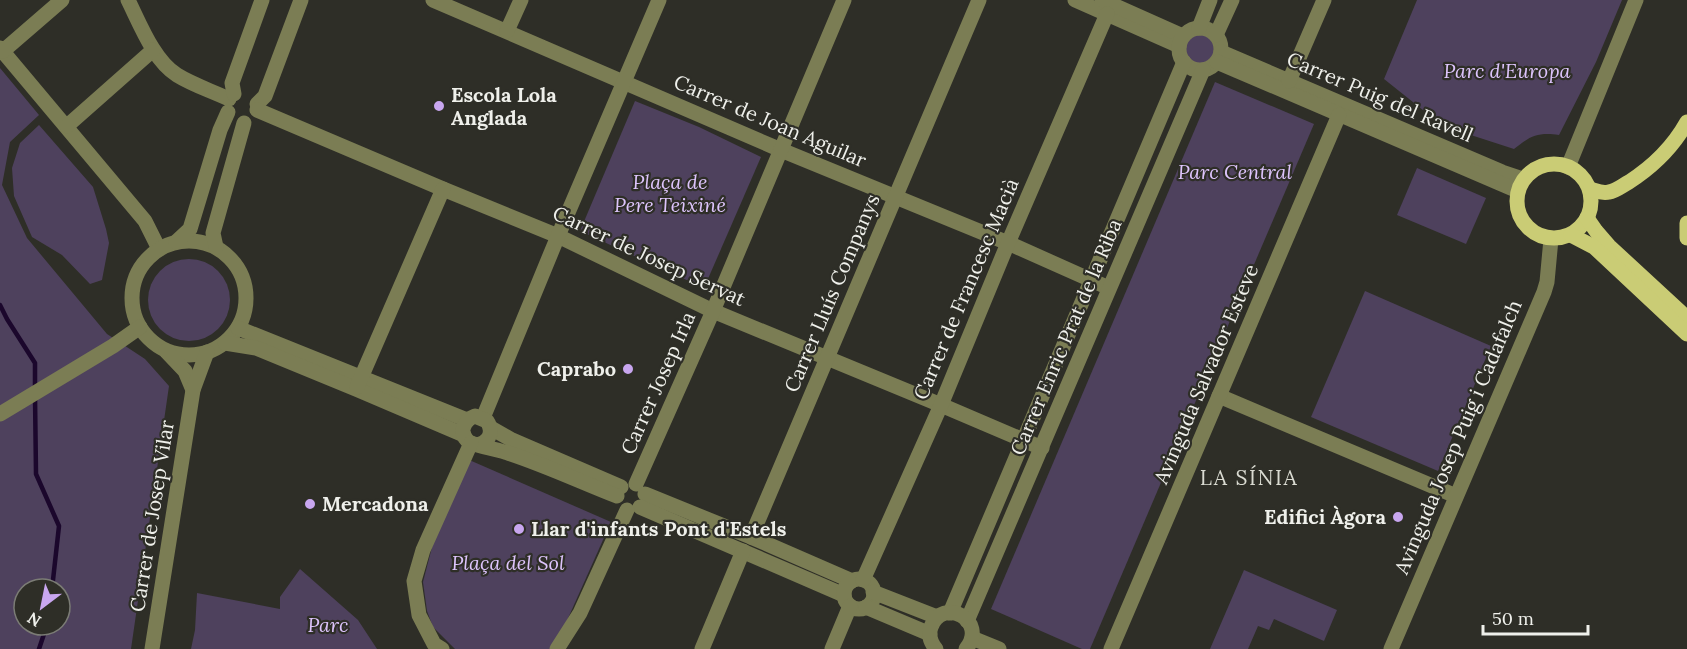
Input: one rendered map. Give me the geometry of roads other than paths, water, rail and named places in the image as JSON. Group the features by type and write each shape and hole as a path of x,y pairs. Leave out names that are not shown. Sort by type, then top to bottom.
{"main road":[{"path":"1590,189 1601,193 1610,192 1645,172 1673,144 1687,122"},
{"path":"1555,164 1568,166 1582,176 1590,189 1591,210 1579,229 1571,235 1551,239 1540,236 1523,223 1519,214 1516,203 1520,185 1531,171 1542,166 1555,164"},
{"path":"1587,218 1610,246 1687,318"},
{"path":"1687,223 1687,238"},
{"path":"1571,235 1581,238 1594,247 1687,334"}],"street":[{"path":"62,0 1,49 145,221 159,249"},
{"path":"128,0 153,50 162,62 176,75 230,102"},
{"path":"176,242 190,229 230,102 232,83 262,0"},
{"path":"216,248 213,232 244,123 253,118 265,96 301,0"},
{"name":"Carrer de Joan Aguilar","path":"433,0 781,150 1008,243 1108,288"},
{"path":"507,31 521,0"},
{"path":"470,436 484,443 490,436 487,423 558,236 659,0"},
{"name":"Carrer Josep Irla","path":"556,649 580,613 713,311 844,0"},
{"name":"Carrer Lluís Companys","path":"751,537 980,0"},
{"path":"1074,0 1104,7 1181,41"},
{"path":"1199,28 1210,0"},
{"path":"1216,35 1232,0"},
{"path":"1289,81 1324,0"},
{"path":"1568,166 1635,0"},
{"name":"Carrer de Francesc Macià","path":"863,584 1008,243 1104,7"},
{"path":"1193,29 1209,30 1216,35 1220,41 1219,57 1211,67 1203,70 1192,69 1184,62 1179,53 1181,41 1193,29"},
{"path":"67,126 153,50"},
{"name":"Carrer Puig del Ravell","path":"1219,57 1289,81 1502,172 1520,185"},
{"name":"Carrer Puig del Ravell","path":"1219,57 1339,116 1520,185"},
{"name":"Carrer Enric Prat de la Riba","path":"933,645 932,624 944,615 1023,440 1184,62"},
{"name":"Carrer Enric Prat de la Riba","path":"967,621 1203,70"},
{"path":"230,102 243,92 252,96 257,107"},
{"path":"230,102 234,120 244,123"},
{"name":"Carrer de Josep Servat","path":"257,107 443,189 558,236 713,311 1042,448"},
{"name":"Avinguda Salvador Esteve","path":"1111,649 1339,116"},
{"path":"358,383 443,189"},
{"name":"Avinguda Josep Puig i Cadafalch","path":"1390,649 1544,292 1551,239"},
{"path":"190,241 216,248 231,259 241,274 246,292 245,310 238,328 225,343 207,352 193,355 178,354 164,349 150,340 140,327 134,310 132,293 136,276 146,261 159,249 176,242 190,241"},
{"path":"0,414 113,346 140,327"},
{"path":"238,328 508,453 751,537 944,615 958,614 967,621 971,628 969,646 999,649"},
{"path":"225,343 256,348 358,383"},
{"path":"164,349 185,371 193,390"},
{"name":"Carrer de Josep Vilar","path":"152,649 193,390 207,352"},
{"path":"1219,396 1456,496"},
{"path":"442,649 434,644 419,615 414,581 423,550 470,436 475,416 512,440 853,603 933,645"},
{"path":"702,649 743,551"},
{"path":"853,603 873,599 863,584"},
{"path":"832,649 853,603 847,586 863,584"}],"waterway":[{"path":"0,305 35,363 35,388"},
{"path":"35,396 36,474 59,526 53,577"},
{"path":"39,649 43,637"}],"place":[{"name":"Escola Lola Anglada","path":"439,106"},
{"name":"Caprabo","path":"628,369"},
{"name":"Mercadona","path":"310,504"},
{"name":"Edifici Àgora","path":"1398,517"},
{"name":"Llar d'infants Pont d'Estels","path":"519,529"}],"district":[{"name":"LA SÍNIA","path":"1249,478"}],"park label":[{"name":"Parc d'Europa","path":"1507,71"},
{"name":"Parc Central","path":"1235,172"},
{"name":"Plaça de Pere Teixiné","path":"670,194"},
{"name":"Plaça del Sol","path":"508,563"},
{"name":"Parc","path":"328,625"}]}
